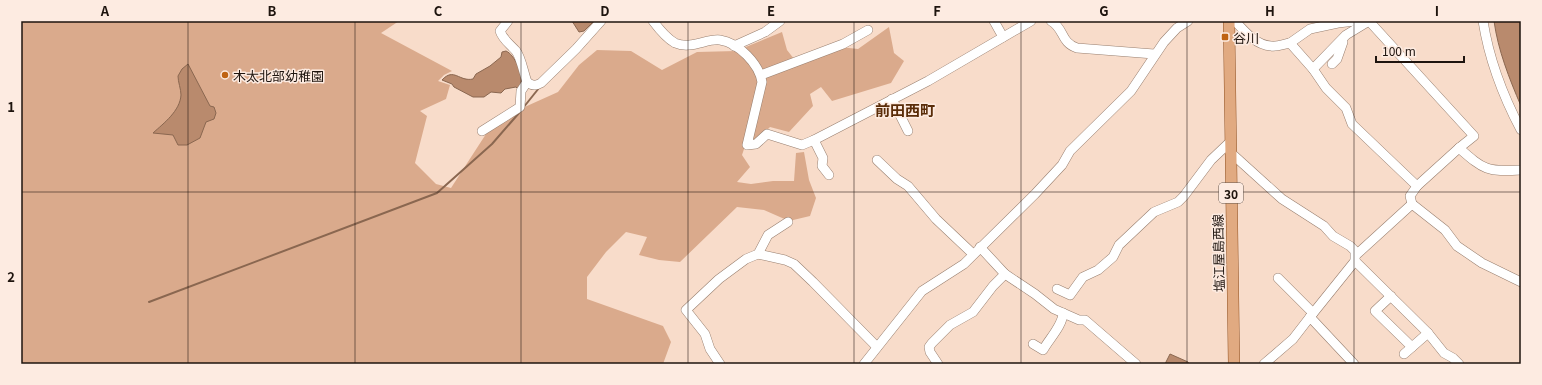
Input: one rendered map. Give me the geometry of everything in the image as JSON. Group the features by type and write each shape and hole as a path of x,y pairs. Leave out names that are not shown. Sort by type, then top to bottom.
{"main road":[{"name":"塩江屋島西線","path":"1228,21 1234,364"}],"street":[{"path":"508,21 500,31 501,35 509,46 516,52 527,82 531,85 541,84 576,49 601,21"},
{"path":"653,21 660,31 675,43 685,45 719,40 734,46 748,57 761,75 762,82 747,145 756,144 767,134 802,145 814,140 928,81 1031,21"},
{"path":"734,46 765,32 780,21"},
{"path":"994,21 1003,37"},
{"path":"864,364 922,291 964,264 1035,194 1062,165 1070,151 1131,91 1154,54 1164,42 1177,28 1188,21"},
{"path":"1236,21 1248,35 1271,46 1290,43 1310,29 1355,21"},
{"path":"1332,64 1337,59 1348,30 1360,21"},
{"path":"1313,69 1346,35 1369,21 1474,136 1417,186 1410,196 1412,204 1445,230 1457,246 1482,263 1521,282"},
{"path":"1483,21 1494,67 1514,117 1521,130"},
{"path":"1054,22 1060,29 1064,40 1077,48 1154,54"},
{"path":"761,75 843,44 857,38 868,30"},
{"path":"1290,43 1313,69 1326,88 1338,98 1346,108 1352,124 1417,186"},
{"path":"482,131 520,107 521,92 527,82"},
{"path":"892,99 908,131"},
{"path":"814,140 823,158 822,166 828,175"},
{"path":"1057,289 1070,295 1083,277 1098,270 1113,257 1119,245 1154,212 1178,202 1211,160 1230,147 1282,199 1324,226 1333,236 1350,246 1355,251 1355,258 1428,333 1444,353 1453,358 1459,364"},
{"path":"1459,148 1479,165 1490,170 1521,170"},
{"path":"877,160 897,180 908,186 936,218 973,254"},
{"path":"1264,364 1293,339 1355,258 1412,204"},
{"path":"758,254 768,235 788,222"},
{"path":"980,247 1005,274 1054,309 1079,320 1085,320 1136,364"},
{"path":"720,364 710,349 705,334 686,310 719,279 746,259 758,254 785,260 794,264 877,347"},
{"path":"938,364 930,352 929,348 932,342 950,325 973,312 993,286 1005,274"},
{"path":"1278,278 1354,364"},
{"path":"1391,296 1375,311 1412,347"},
{"path":"1032,344 1043,350 1053,332 1062,322 1063,313"},
{"path":"1404,354 1428,333"}],"shaded area":[{"path":"21,21 399,21 381,33 452,71 444,75 438,81 450,85 446,99 420,111 427,116 415,163 436,184 451,188 486,134 518,110 558,92 579,65 597,50 631,51 662,70 697,52 736,51 782,32 787,50 798,64 840,47 858,49 889,27 894,53 904,61 891,83 832,101 821,87 810,94 813,106 789,132 770,127 756,141 745,146 742,155 750,167 737,182 751,184 773,181 794,181 796,153 804,152 809,180 816,198 810,216 789,221 764,210 737,207 680,262 659,260 639,255 647,237 626,232 606,252 587,277 587,299 663,326 671,342 663,364 21,364"},
{"path":"572,21 594,21 584,31 579,32"},
{"path":"1494,21 1521,21 1521,106 1504,64"},
{"path":"506,51 515,60 520,70 522,79 518,89 516,87 505,89 501,93 491,92 484,97 473,97 454,87 452,84 442,80 446,76 450,75 464,79 473,79 476,74 490,66 501,57 502,52"},
{"path":"188,64 210,106 214,107 216,113 214,119 206,122 200,138 187,145 178,145 173,135 153,133 171,116 178,106 181,95 178,76 182,69"},
{"path":"1170,354 1188,362 1189,364 1165,364"}],"waterway":[{"path":"523,108 539,88"},
{"path":"149,302 437,193 492,144 519,113"}],"place":[{"name":"谷川","path":"1225,37"},
{"name":"木太北部幼稚園","path":"225,75"}],"district":[{"name":"前田西町","path":"905,109"}]}
